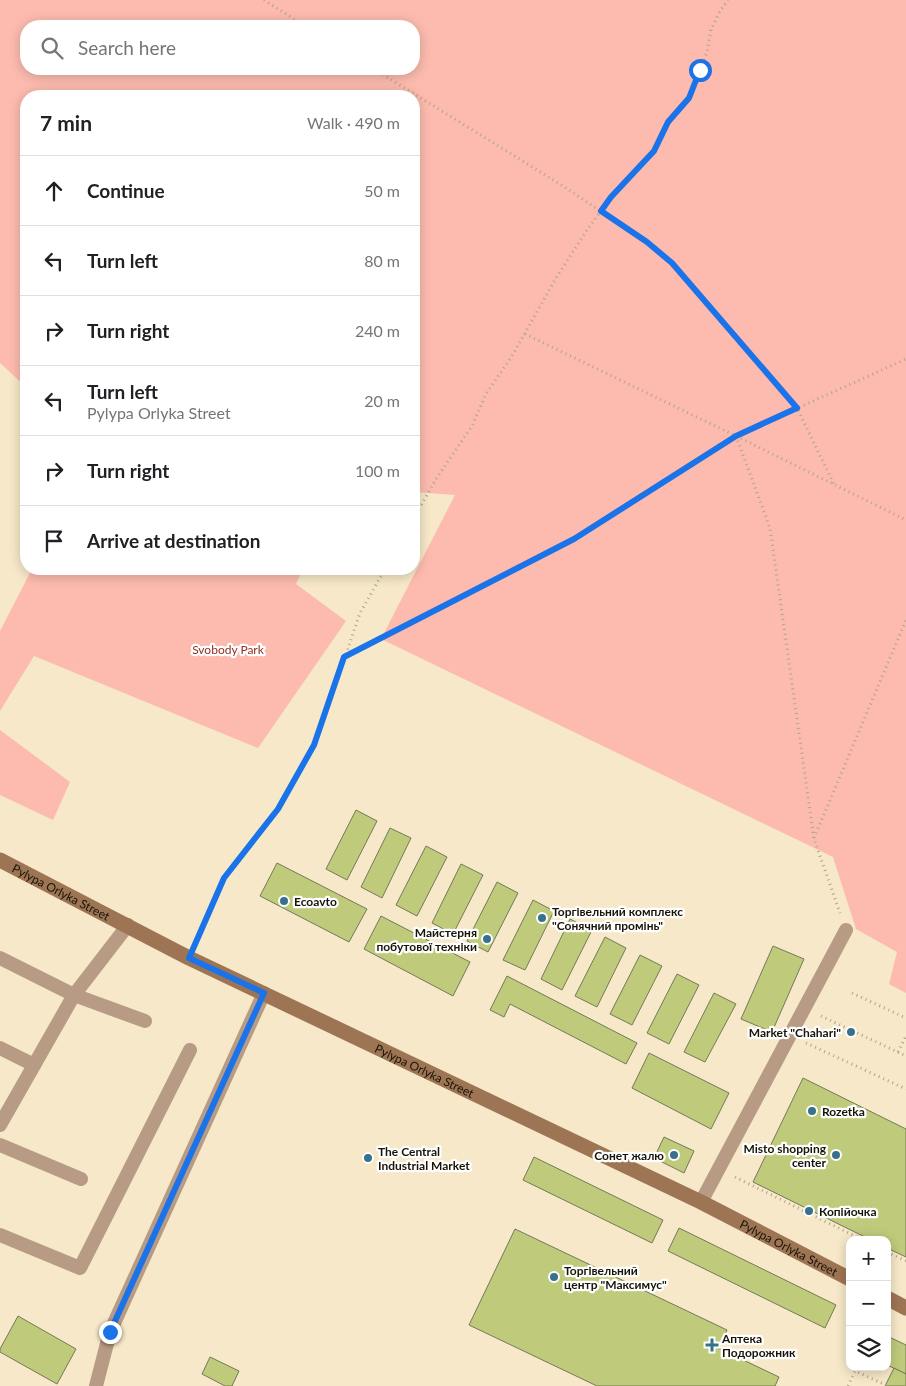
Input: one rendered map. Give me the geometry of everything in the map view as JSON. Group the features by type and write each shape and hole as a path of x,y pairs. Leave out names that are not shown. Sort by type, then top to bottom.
{"main road":[{"name":"Pylypa Orlyka Street","path":"0,860 189,958 701,1202 846,1277"},
{"path":"891,1300 906,1308"}],"lane":[{"path":"0,1125 74,994 128,925"},
{"path":"701,1202 846,930"},
{"path":"0,958 74,994 145,1021"},
{"path":"96,1386 110,1332 264,993"},
{"path":"0,1048 34,1065"},
{"path":"0,1234 80,1268 190,1050"},
{"path":"0,1145 81,1178"}],"path":[{"path":"264,0 296,20"},
{"path":"420,507 436,479 472,426 486,394 512,356 556,278 587,230 611,197 654,151 668,122 689,98 707,52 711,30 720,11 728,0"},
{"path":"384,75 408,90"},
{"path":"420,97 563,186 647,242 672,263 797,408 834,484"},
{"path":"525,334 906,520"},
{"path":"344,657 574,539 736,436 906,359"},
{"path":"736,436 770,528 814,839 846,930"},
{"path":"189,958 224,878 278,809 314,745 360,613 382,575"},
{"path":"814,839 906,620"},
{"path":"852,993 906,1018"},
{"path":"804,1008 906,1056"},
{"path":"790,1035 906,1089"},
{"path":"898,1052 906,1036"},
{"path":"718,1169 855,1236"},
{"path":"891,1254 906,1261"},
{"path":"848,1386 854,1371"},
{"path":"859,1371 886,1386"}],"green space":[{"path":"0,0 906,0 906,993 889,984 897,952 856,929 833,857 381,639 414,575 420,575 420,563 455,495 420,492 420,90 20,90 20,381 0,363"},
{"name":"Svobody Park","path":"29,575 300,575 296,584 346,621 258,748 34,656 0,711 0,631"},
{"path":"0,730 70,782 53,820 0,795"}],"building":[{"path":"356,810 377,821 347,880 326,869"},
{"path":"390,828 411,838 382,898 361,887"},
{"path":"426,846 447,857 417,916 396,905"},
{"path":"277,863 367,909 349,942 260,896"},
{"path":"461,864 483,875 453,934 432,923"},
{"path":"497,882 518,893 488,952 467,941"},
{"path":"533,900 554,911 525,970 503,960"},
{"path":"381,916 470,962 453,996 364,949"},
{"path":"570,919 592,930 562,990 541,979"},
{"path":"605,937 626,948 597,1007 575,996"},
{"path":"773,946 804,959 772,1032 741,1019"},
{"path":"640,955 662,966 632,1025 610,1014"},
{"path":"677,974 699,985 669,1044 647,1033"},
{"path":"507,976 637,1043 626,1064 510,1004 504,1017 490,1010"},
{"path":"714,993 736,1004 705,1062 684,1052"},
{"path":"649,1053 729,1093 711,1129 632,1088"},
{"name":"Misto shopping center","path":"803,1078 906,1129 906,1257 891,1250 891,1236 863,1236 753,1182"},
{"path":"664,1137 694,1151 684,1173 654,1158"},
{"path":"534,1157 663,1220 652,1243 523,1180"},
{"path":"679,1228 836,1305 825,1328 668,1251"},
{"name":"Торгівельний центр \"Максимус\"","path":"515,1229 727,1330 718,1348 779,1377 775,1386 597,1386 469,1325"},
{"path":"18,1316 76,1349 57,1384 0,1352"},
{"path":"891,1338 906,1345 906,1374 891,1367"},
{"path":"210,1357 239,1371 232,1386 225,1386 202,1374"},
{"path":"894,1368 906,1374 906,1386 885,1386"}],"place":[{"name":"Ecoavto","path":"284,901"},
{"name":"Торгівельний комплекс \"Сонячний промінь\"","path":"542,918"},
{"name":"Майстерня побутової техніки","path":"487,939"},
{"name":"Market \"Chahari\"","path":"851,1032"},
{"name":"Rozetka","path":"812,1111"},
{"name":"Сонет жалю","path":"674,1155"},
{"name":"Misto shopping center","path":"836,1155"},
{"name":"The Central Industrial Market","path":"368,1158"},
{"name":"Копійочка","path":"809,1211"},
{"name":"Торгівельний центр \"Максимус\"","path":"554,1277"},
{"name":"Аптека Подорожник","path":"712,1345"}],"route":[{"path":"110,1332 264,993 189,958 224,878 278,809 314,745 344,657 574,539 736,436 797,408 672,263 647,242 601,211 611,197 654,151 668,122 689,98 700,70"}]}
